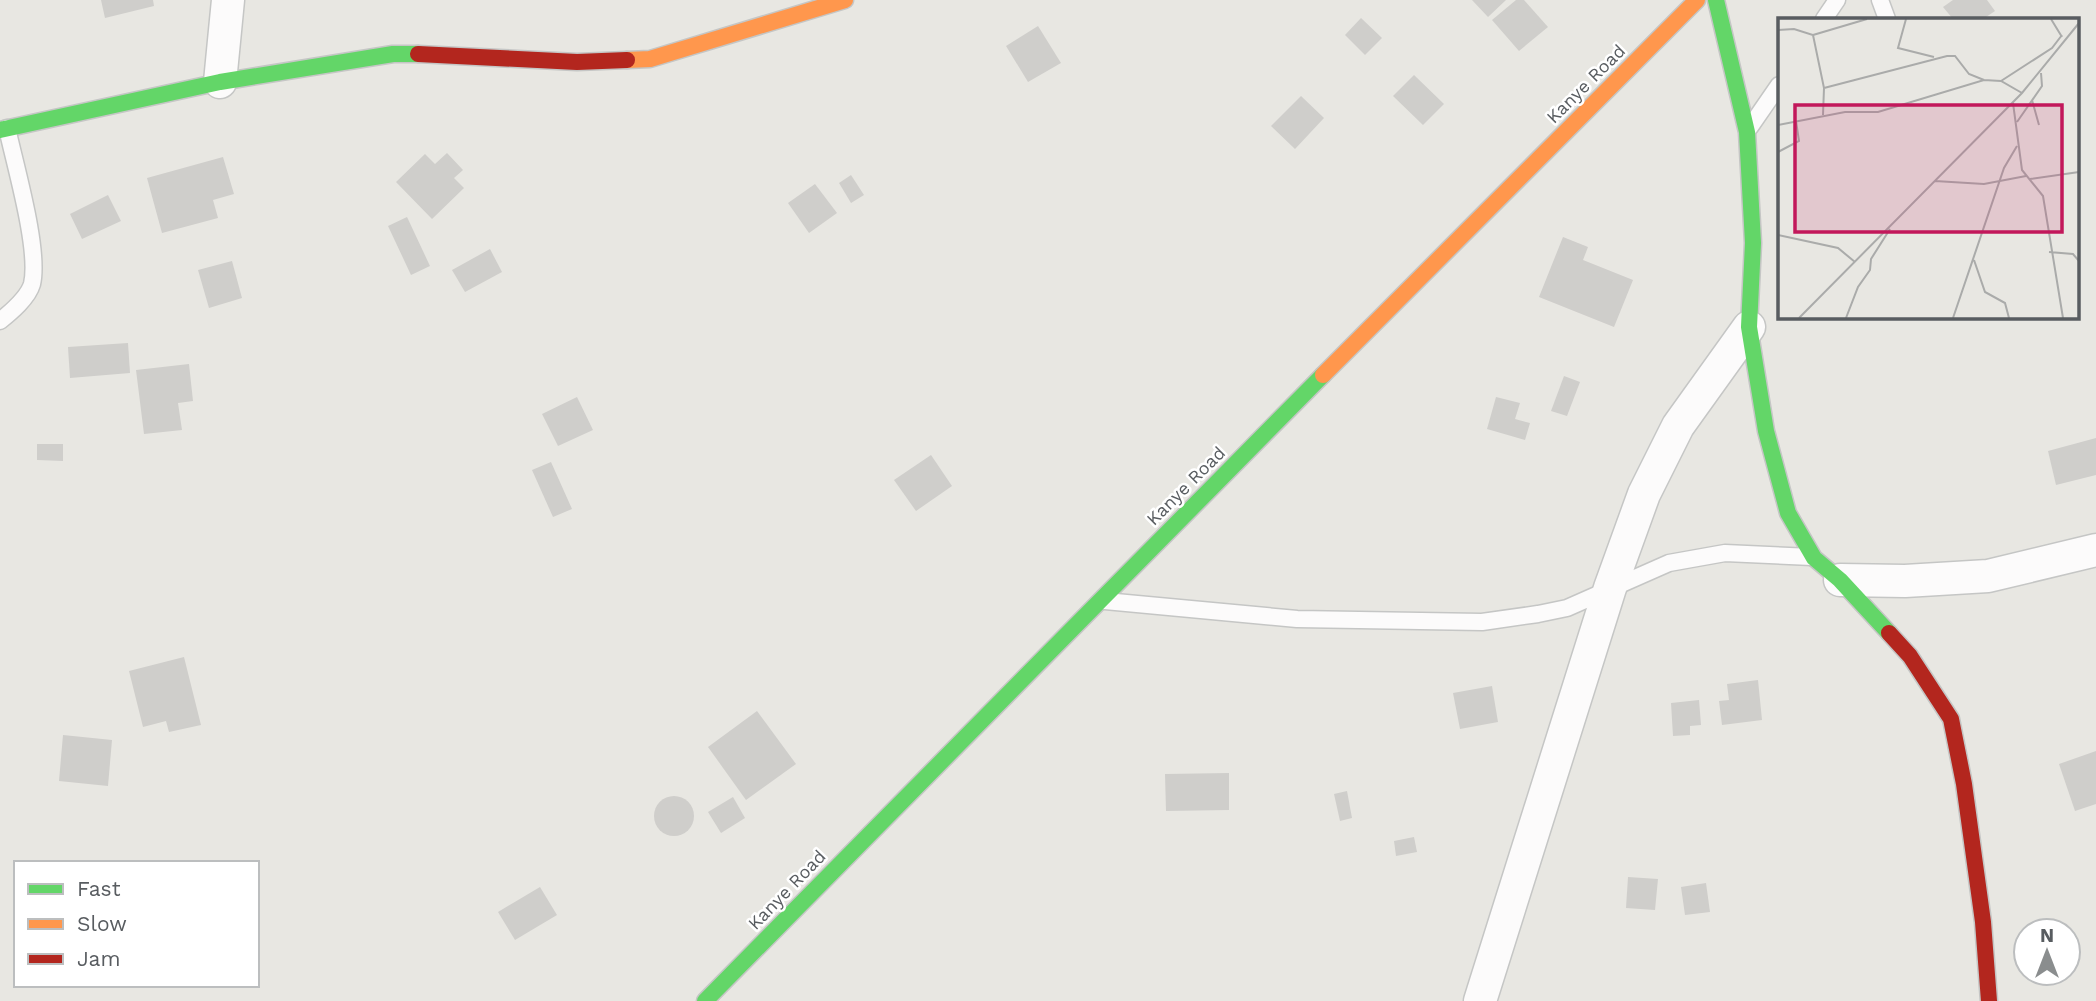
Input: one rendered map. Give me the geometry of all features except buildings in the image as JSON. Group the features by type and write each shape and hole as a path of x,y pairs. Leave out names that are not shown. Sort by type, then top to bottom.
{"street":[{"path":"220,82 228,0"},
{"path":"4,129 220,82 393,54 465,55 577,62 650,59 845,0"},
{"name":"Kanye Road","path":"705,1001 1099,600 1697,0"},
{"path":"1716,0 1747,132 1753,243 1749,327 1766,430 1787,513 1814,558 1840,580 1910,656 1951,719 1964,785 1979,894 1989,1001"},
{"path":"1480,1001 1610,587 1644,494 1678,426 1749,327"},
{"path":"1840,580 1905,581 1988,576 2096,550"}],"lane":[{"path":"1825,18 1837,0"},
{"path":"1880,0 1887,18"},
{"path":"1747,132 1778,86"},
{"path":"0,321 14,309 32,286 34,254 4,129"},
{"path":"1099,600 1297,618 1482,622 1567,607 1669,563 1725,553 1814,558"},
{"path":"729,1001 771,934"}],"traffic: fast":[{"path":"1716,0 1747,132 1753,243 1749,327 1766,431 1788,513 1814,558 1840,580 1889,633"},
{"path":"0,130 220,82 393,54 418,54"},
{"path":"705,1001 1323,375"}],"traffic: slow":[{"path":"627,60 650,59 845,0"},
{"path":"1323,375 1697,0"}],"traffic: jam":[{"path":"418,54 577,62 627,60"},
{"path":"1889,633 1910,656 1951,719 1964,784 1983,922 1989,1001"}]}
